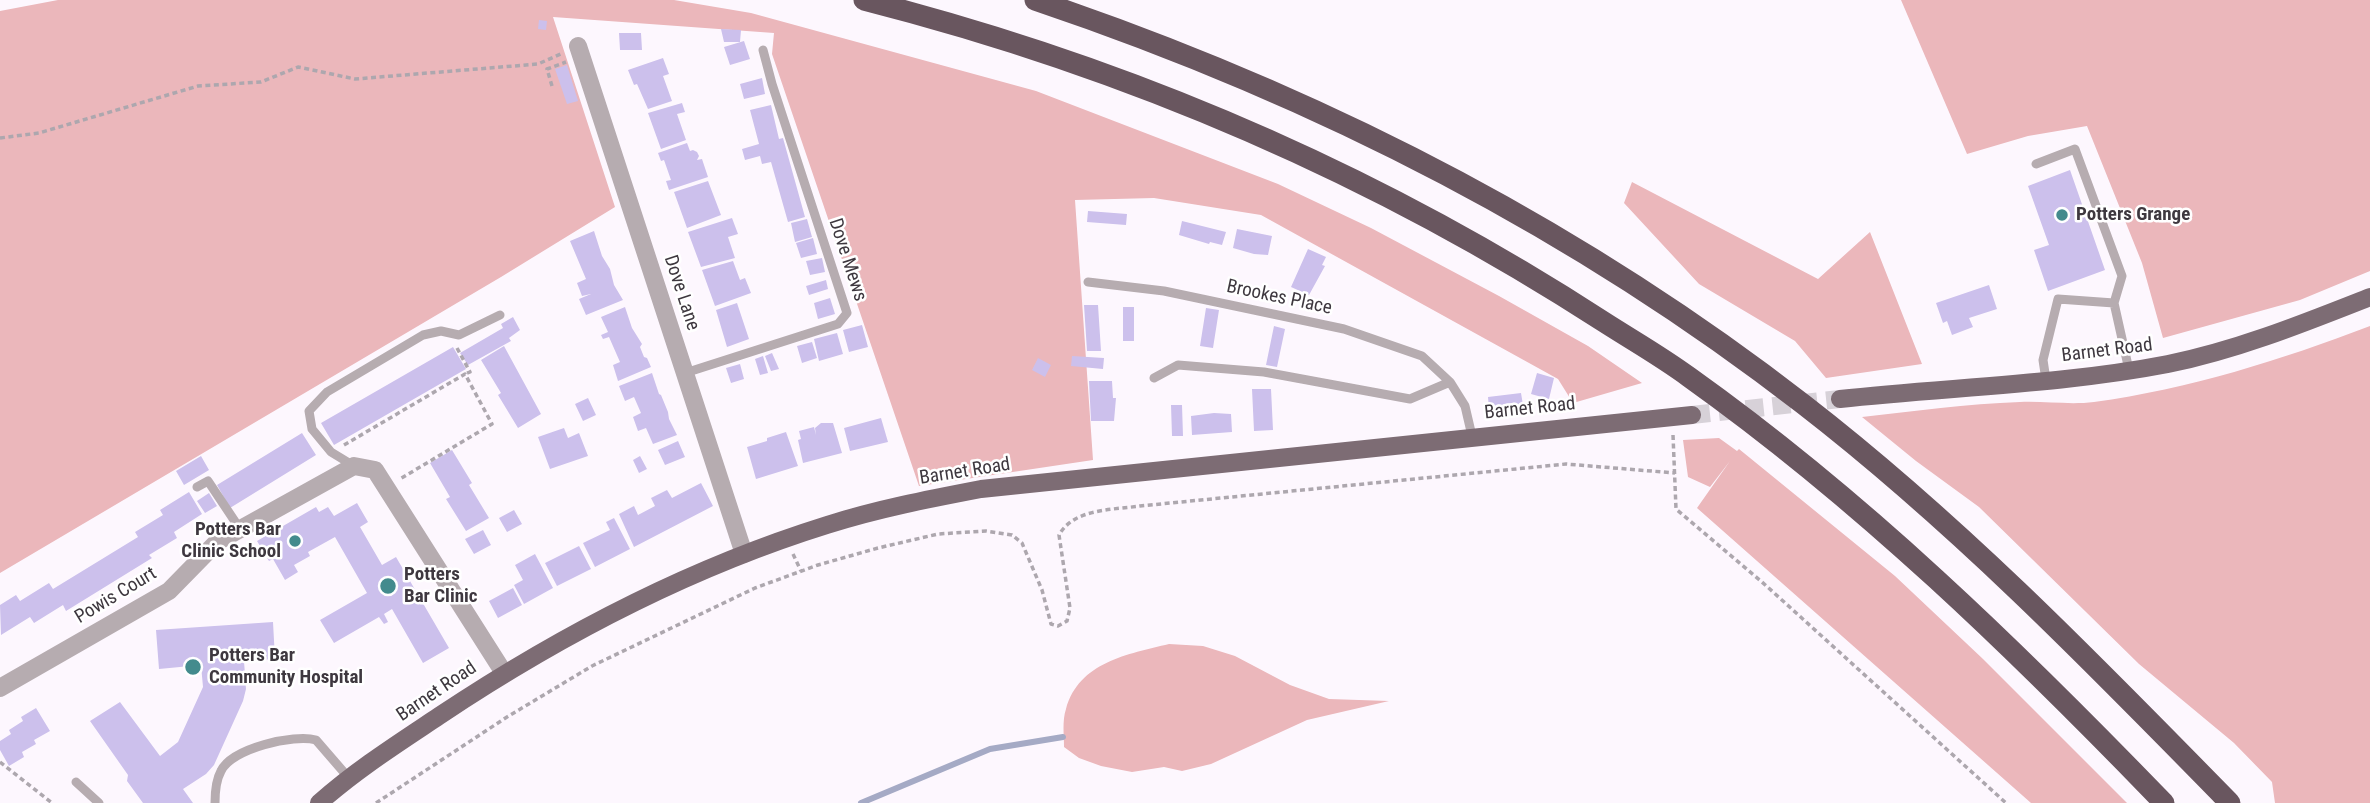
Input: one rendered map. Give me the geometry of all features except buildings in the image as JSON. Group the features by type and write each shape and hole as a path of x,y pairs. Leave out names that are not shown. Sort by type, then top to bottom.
{"highway":[{"path":"864,0 980,32 1080,64 1200,110 1291,149 1433,220 1524,272 1688,376 1781,447 1896,541 2009,646 2164,803"},
{"path":"1035,0 1125,30 1328,115 1447,175 1544,229 1648,294 1759,371 1849,441 1971,546 2059,630 2231,803"}],"main road":[{"name":"Barnet Road","path":"1840,399 2046,380 2170,363 2254,341 2370,297"},
{"name":"Barnet Road","path":"319,803 348,777 504,673 654,592 744,554 828,525 913,502 981,489 1692,415"}],"street":[{"name":"Dove Lane","path":"579,51 744,554"},
{"path":"354,466 374,470 504,673"},
{"name":"Powis Court","path":"0,688 169,592 217,542 354,466"}],"lane":[{"name":"Dove Mews","path":"685,373 838,324 847,313 763,50"},
{"path":"2036,164 2075,149 2122,276 2114,303 2129,370"},
{"name":"Brookes Place","path":"1088,282 1164,291 1344,330 1422,356 1450,382 1465,406 1472,436"},
{"path":"2046,380 2043,360 2058,299 2114,303"},
{"path":"354,466 331,452 312,429 309,411 327,392 423,335 441,331 459,335 500,315"},
{"path":"1154,378 1178,365 1264,372 1410,399 1450,382"},
{"path":"198,488 208,481 240,529"},
{"path":"215,803 221,770 232,758 248,750 293,738 316,740 348,777"},
{"path":"76,782 99,803"}],"path":[{"path":"552,86 547,69 579,51"},
{"path":"0,138 39,133 198,86 261,82 298,67 355,79 538,64 579,51"},
{"path":"331,452 470,372 457,349 459,335"},
{"path":"386,487 492,424 465,374"},
{"path":"1671,416 1676,509 1762,582 2006,803"},
{"path":"376,803 508,716 592,666 755,588 818,565 878,548 938,534 986,531 1012,536 1022,543 1042,590 1051,624 1058,626 1067,621 1070,608 1059,535 1071,520 1088,513 1566,464 1675,473"},
{"path":"0,762 51,803"}],"shaded area":[{"path":"58,0 674,0 751,13 1036,91 1278,184 1371,228 1499,296 1588,346 1642,383 1573,403 1558,379 1261,215 1154,198 1075,200 1093,460 919,486 772,54 774,33 553,17 615,207 0,573 0,11"},
{"path":"1901,0 2370,0 2370,271 2300,300 2163,338 2142,263 2087,126 2028,136 1967,154"},
{"path":"1632,182 1818,279 1870,232 1922,364 1826,378 1795,341 1699,284 1624,203"},
{"path":"2370,326 2370,803 2275,803 2272,782 2234,743 2139,664 1979,507 1862,417 1980,404 2085,403 2129,396 2234,372"},
{"path":"1719,438 1737,451 1739,449 1895,576 1983,659 2127,803 2031,803 1697,508 1730,461 1710,487 1688,477 1683,440"},
{"path":"1169,644 1203,646 1235,656 1290,685 1329,699 1389,701 1307,720 1211,764 1182,771 1164,767 1132,772 1101,766 1079,758 1064,747 1065,714 1072,693 1082,680 1107,663"}],"waterway":[{"path":"861,803 990,749 1063,737"}],"tunnel":[{"path":"1692,415 1840,399"}],"place":[{"name":"Potters Grange","path":"2062,215"},
{"name":"Potters Bar Clinic School","path":"295,541"},
{"name":"Potters Bar Clinic","path":"388,586"},
{"name":"Potters Bar Community Hospital","path":"193,667"}]}
